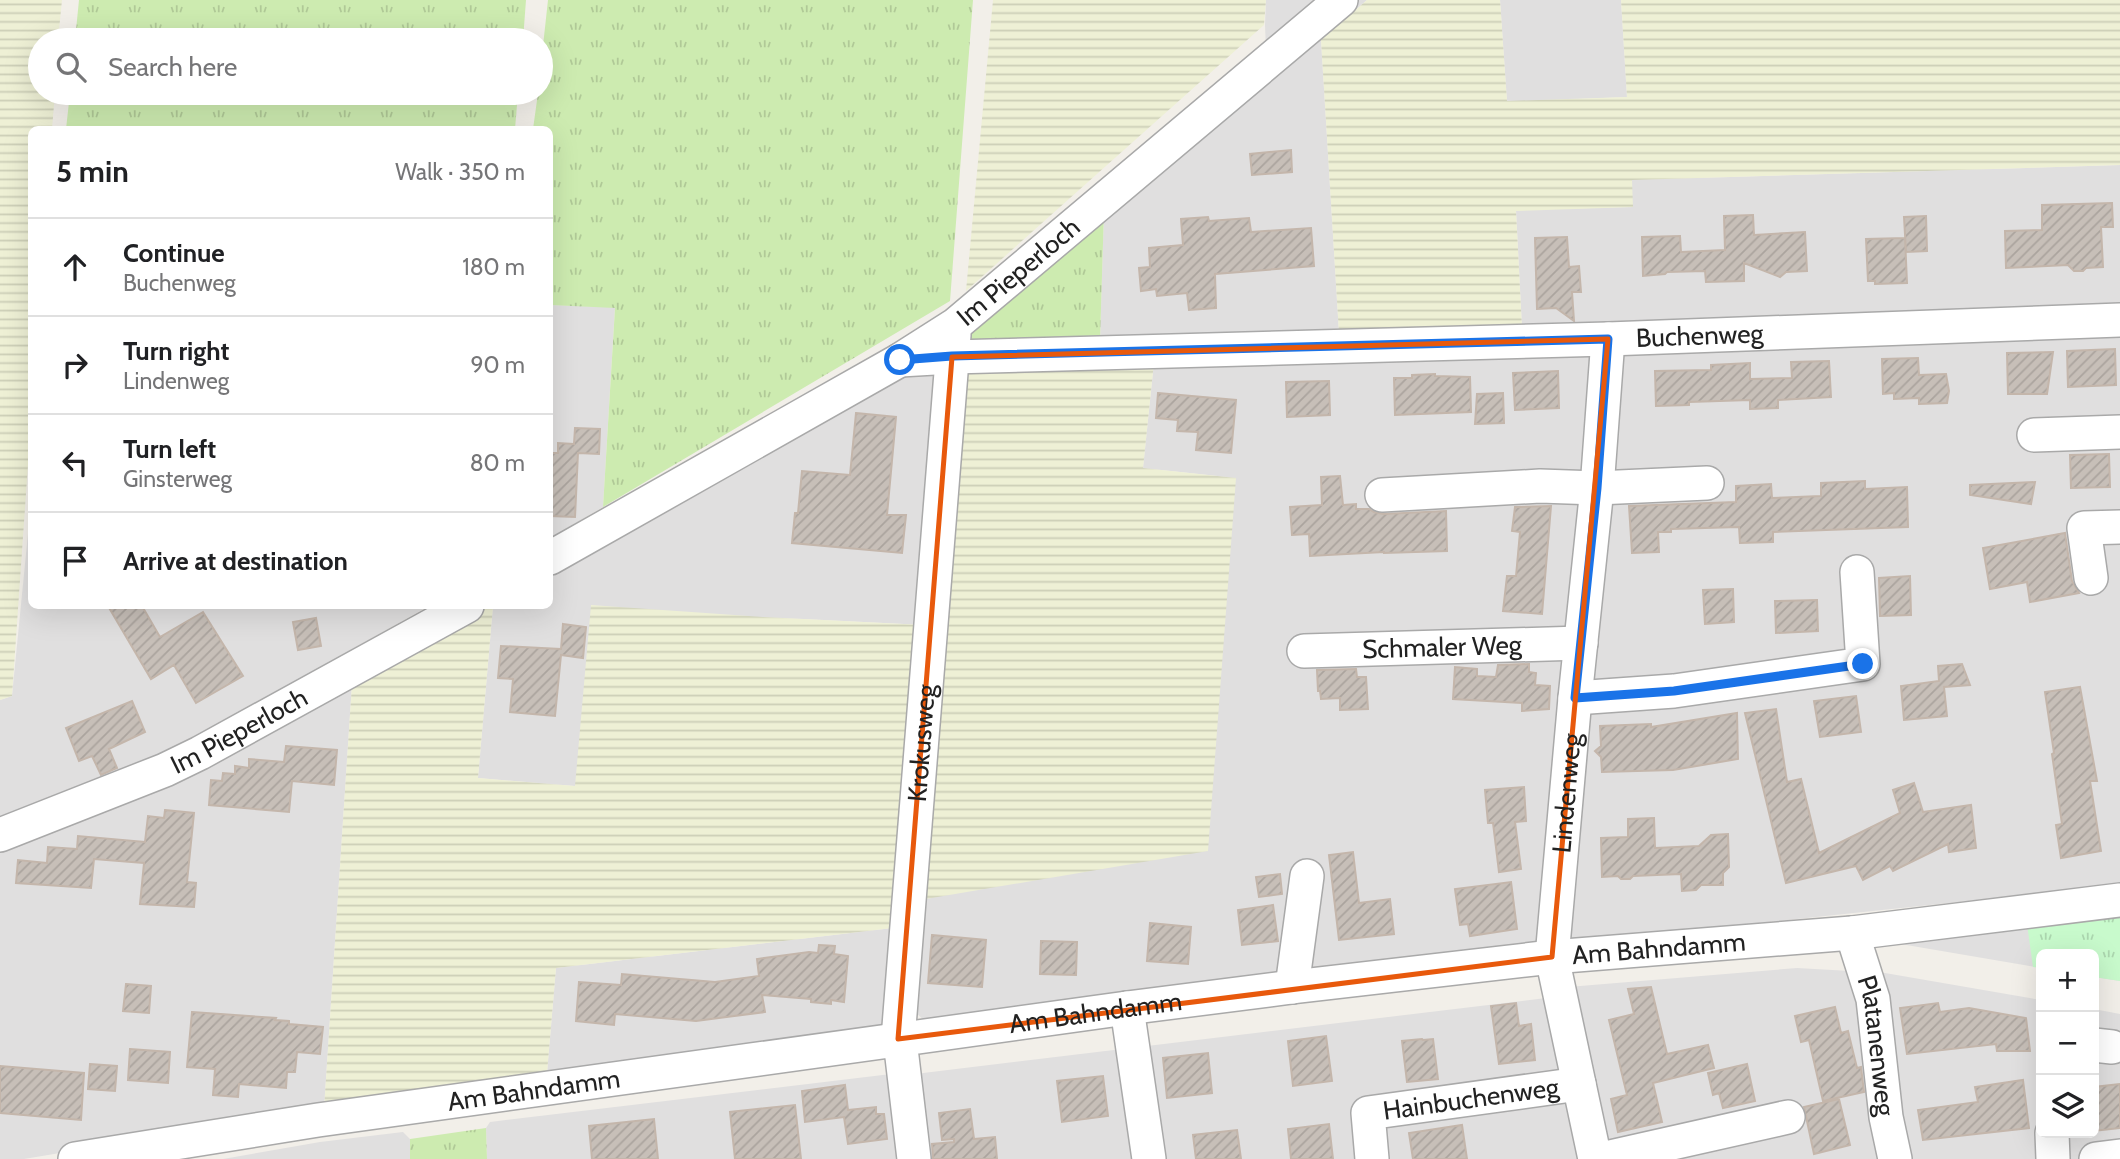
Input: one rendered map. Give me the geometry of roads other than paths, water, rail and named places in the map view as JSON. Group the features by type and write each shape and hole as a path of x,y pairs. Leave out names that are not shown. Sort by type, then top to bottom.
{"street":[{"name":"Im Pieperloch","path":"953,341 1341,0"},
{"name":"Buchenweg","path":"553,556 900,360 953,341 1608,339 2120,320"},
{"name":"Lindenweg","path":"1595,1159 1552,957 1597,488 1608,339"},
{"name":"Krokusweg","path":"914,1159 898,1039 953,341"},
{"path":"2034,435 2120,432"},
{"path":"1382,495 1540,486 1597,488 1707,483"},
{"path":"2091,578 2084,528 2120,527"},
{"path":"1575,698 1674,691 1863,664 1857,572"},
{"name":"Im Pieperloch","path":"0,835 165,770 200,753 462,609"},
{"name":"Schmaler Weg","path":"1304,651 1581,643"},
{"path":"1292,987 1307,876"},
{"name":"Am Bahndamm","path":"75,1159 318,1120 1292,987 1552,957 1852,933 2120,900"},
{"name":"Platanenweg","path":"1852,933 1873,999 1886,1117 1895,1159"},
{"path":"1127,1008 1149,1159"},
{"name":"Hainbuchenweg","path":"1372,1159 1368,1113 1579,1084"},
{"path":"1601,1159 1787,1117"},
{"path":"2052,1138 2053,1159"},
{"path":"2096,1159 2120,1156"}]}
